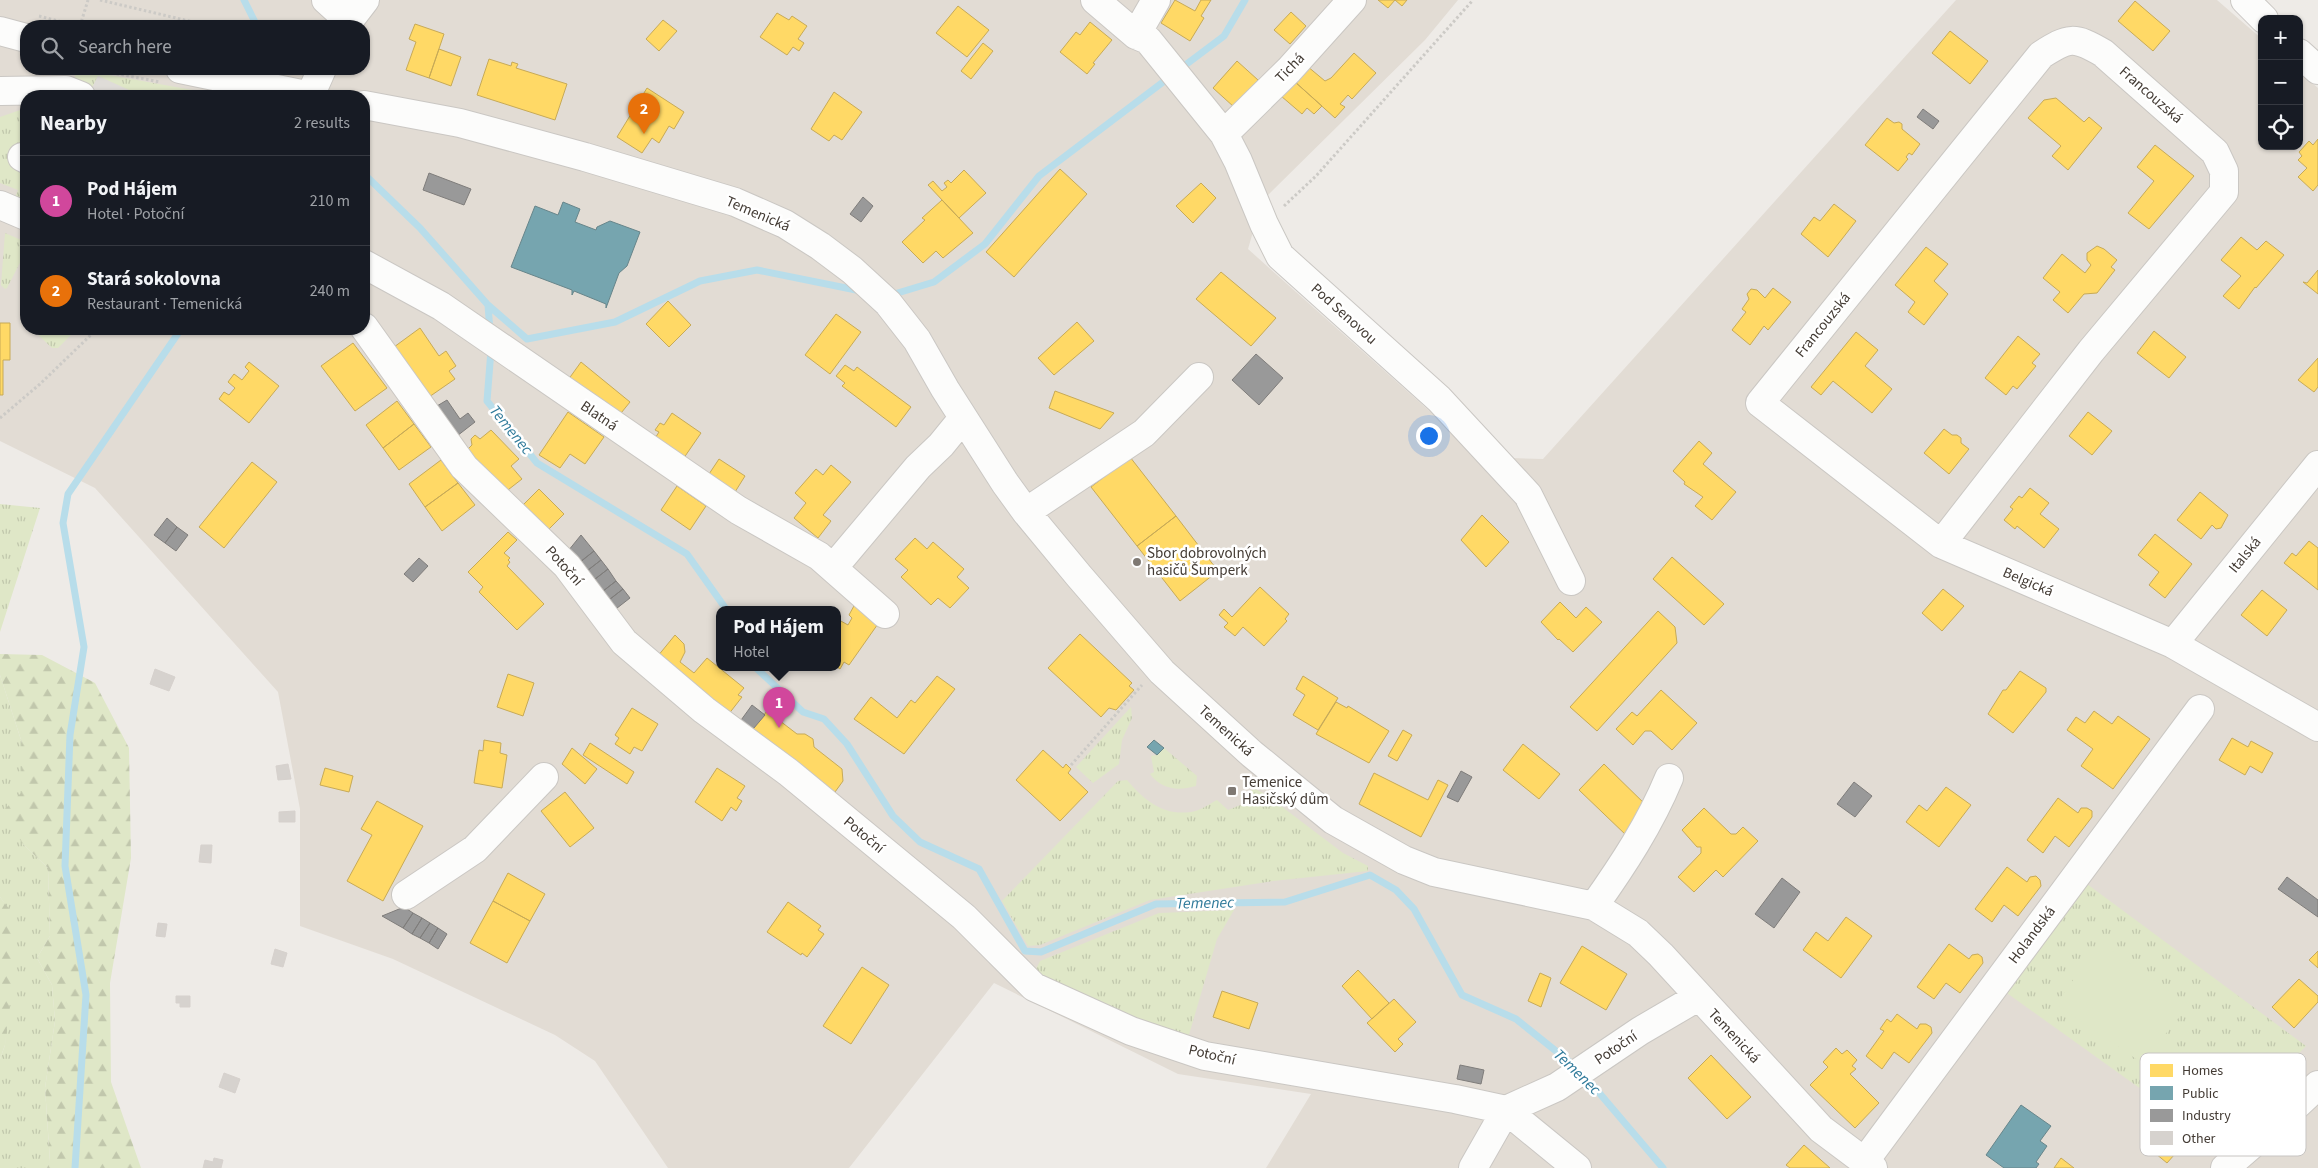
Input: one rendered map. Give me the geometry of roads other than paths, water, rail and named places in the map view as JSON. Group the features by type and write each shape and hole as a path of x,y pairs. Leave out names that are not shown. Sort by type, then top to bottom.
{"street":[{"path":"326,0 343,20"},
{"path":"348,20 365,0"},
{"name":"Pod Senovou","path":"1095,0 1136,36 1148,40 1224,134 1238,160 1264,224 1280,256 1439,399 1528,495 1570,581"},
{"path":"1136,36 1156,0"},
{"name":"Tichá","path":"1224,134 1289,70 1352,0"},
{"path":"2245,0 2260,15"},
{"path":"0,31 20,36"},
{"name":"Francouzská","path":"1760,403 2041,55 2062,41 2084,42 2103,53 2215,152 2224,171 2224,192 2091,350 1941,544"},
{"path":"2303,57 2318,70"},
{"path":"198,75 228,85 268,90"},
{"path":"310,90 319,75"},
{"path":"0,91 20,91"},
{"name":"Temenická","path":"370,106 460,123 585,156 736,202 785,224 852,270 888,303 917,340 963,418 1026,512 1162,672 1246,749 1333,820 1404,860 1434,872 1594,906 1638,933 1821,1129 1868,1165"},
{"path":"0,205 20,213"},
{"name":"Blatná","path":"370,267 441,306 492,343 738,510 819,556 885,614"},
{"name":"Potoční","path":"370,335 464,467 567,566 624,642 704,710 788,772 964,917 1034,987 1131,1031 1205,1056 1455,1099 1506,1110 1577,1168"},
{"path":"1026,512 1144,433 1199,377"},
{"name":"Belgická","path":"1760,403 1941,544 2173,644 2318,727"},
{"path":"833,568 918,467 941,445 963,418"},
{"name":"Italská","path":"2173,644 2318,465"},
{"name":"Holandská","path":"1868,1165 2200,709"},
{"path":"406,895 476,849 544,777"},
{"path":"1594,906 1633,849 1656,811 1670,778"},
{"name":"Potoční","path":"1506,1110 1557,1087 1640,1031 1698,997"},
{"path":"2306,1097 2318,1085"},
{"path":"1473,1168 1506,1110"},
{"path":"2225,1168 2239,1156"}],"waterway":[{"name":"Temenec","path":"244,0 254,20"},
{"path":"1180,69 1224,36 1245,0"},
{"name":"Temenec","path":"280,75 284,82"},
{"path":"891,295 934,282 985,244 1039,176 1171,76"},
{"name":"Temenec","path":"370,180 420,228 488,305 490,331"},
{"path":"488,305 527,339 615,322 700,281 757,270 861,291"},
{"path":"75,1168 86,995 65,866 70,735 84,647 63,523 68,494 177,335"},
{"name":"Temenec","path":"491,350 487,401 537,463 687,554 724,606"},
{"name":"Temenec","path":"759,671 803,712 824,719 847,744 893,816 920,842 979,869 1025,951 1041,952 1156,904 1285,902 1370,875 1396,890 1414,909 1462,995 1516,1019 1576,1067"},
{"name":"Temenec","path":"1584,1075 1663,1168"}],"place":[{"name":"Stará sokolovna","path":"644,134"},
{"name":"Sbor dobrovolných hasičů Šumperk","path":"1137,562"},
{"name":"Pod Hájem","path":"779,728"},
{"name":"Temenice Hasičský dům","path":"1232,791"}]}
